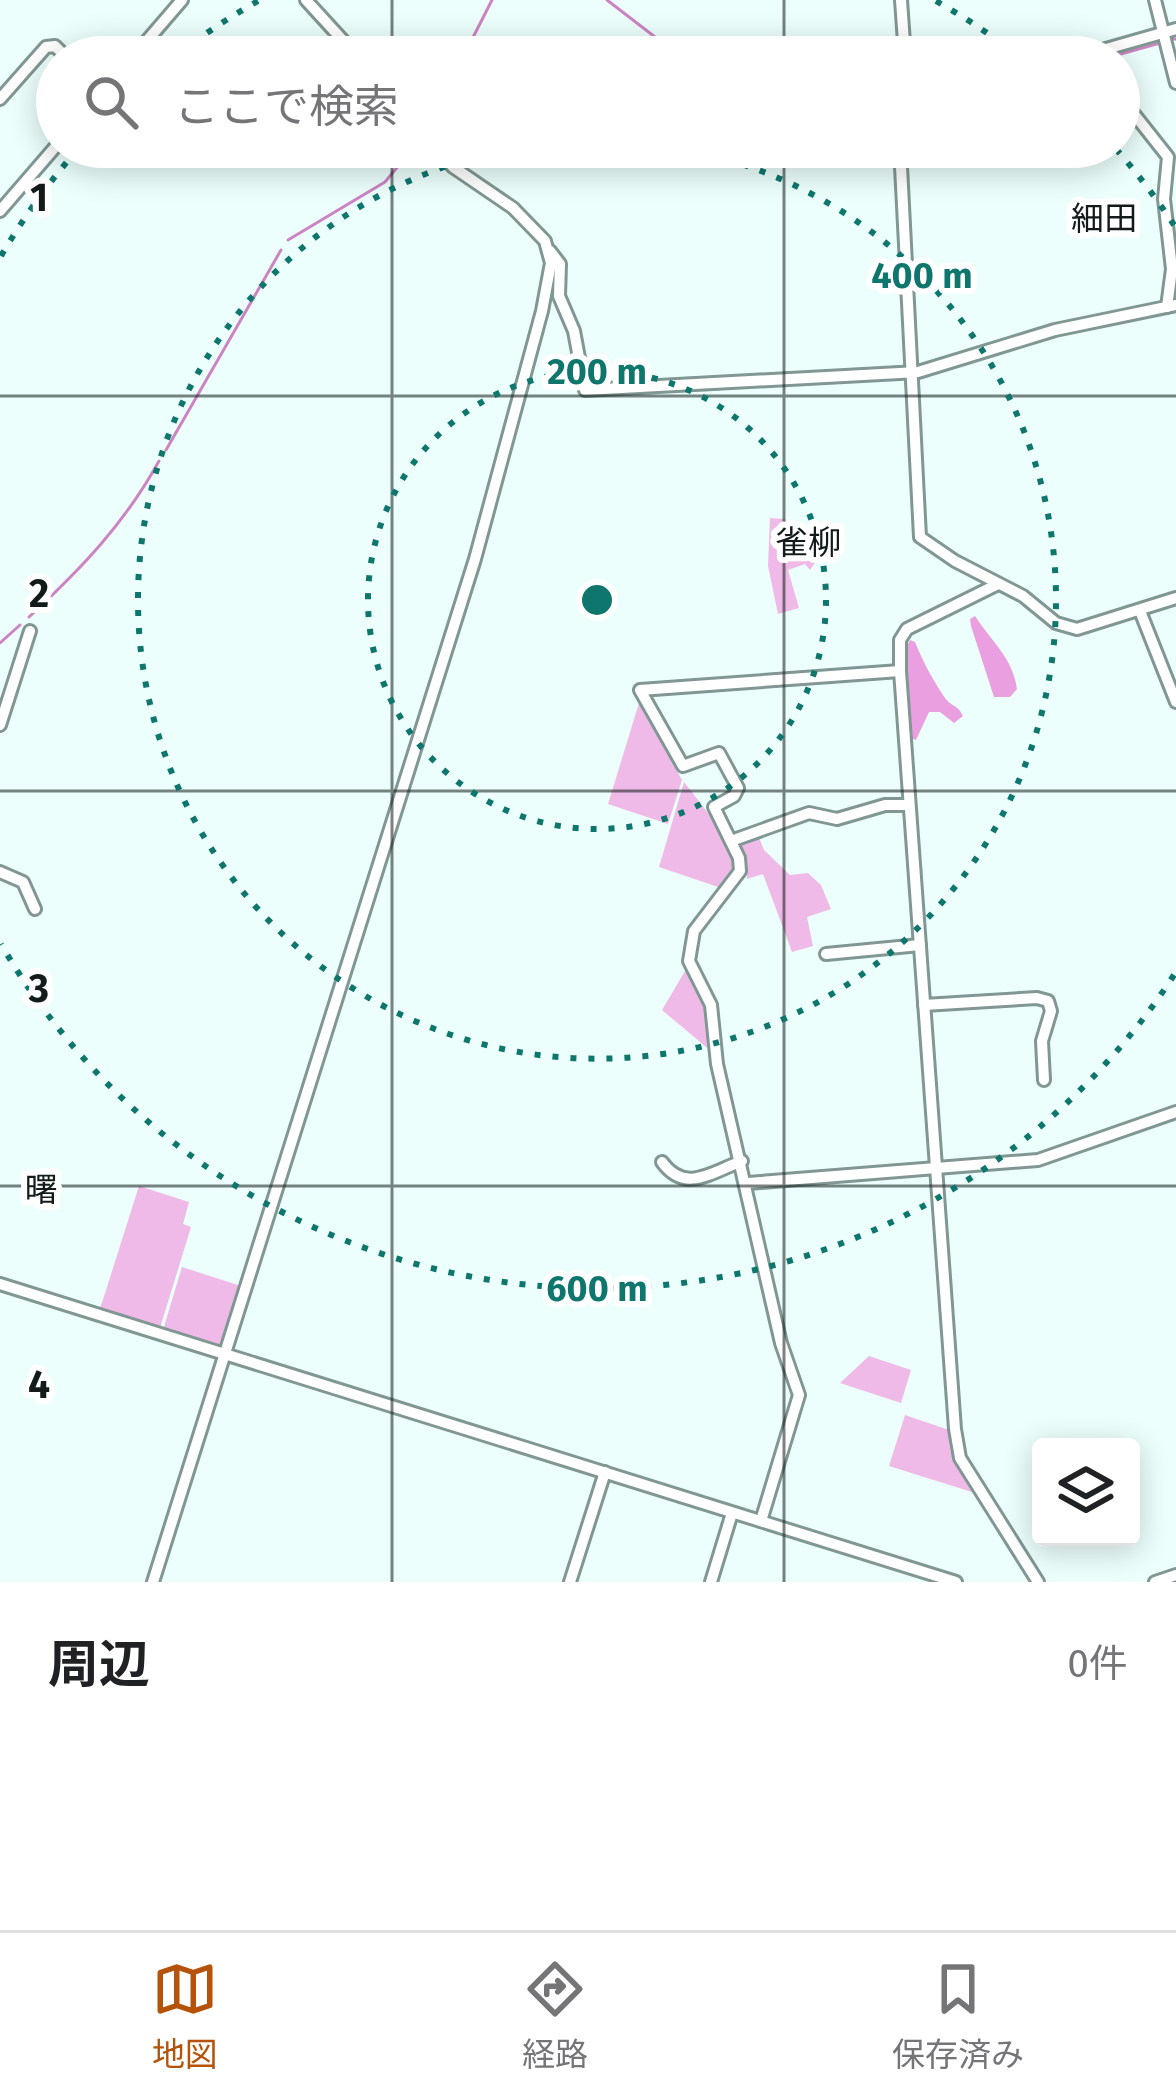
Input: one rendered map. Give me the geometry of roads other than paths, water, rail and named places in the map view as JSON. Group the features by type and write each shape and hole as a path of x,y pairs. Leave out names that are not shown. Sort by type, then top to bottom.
{"street":[{"path":"151,36 182,0"},
{"path":"306,0 339,36"},
{"path":"901,0 903,36"},
{"path":"1155,0 1170,31 1176,83"},
{"path":"1140,40 1170,31"},
{"path":"0,99 36,58"},
{"path":"454,168 513,208 536,229 560,264 559,296 574,331 585,390 910,373 1055,330 1172,306 1164,199 1168,158 1140,121"},
{"path":"0,211 37,168"},
{"path":"900,168 920,537 1024,596 1056,623 1077,629 1176,598"},
{"path":"153,1582 475,559 542,311 550,251"},
{"path":"998,584 907,629 900,640 900,671 950,1377 960,1458 1038,1582"},
{"path":"1140,611 1176,702"},
{"path":"0,725 30,631"},
{"path":"761,1521 800,1395 782,1343 718,1064 711,1005 689,961 694,931 740,871 713,807 737,793 726,760 715,754 683,766 640,690 900,671"},
{"path":"731,841 809,812 837,819 885,805 908,805"},
{"path":"0,872 23,883 35,909"},
{"path":"826,954 920,945"},
{"path":"924,1005 1048,1001 1051,1011 1042,1041 1044,1080"},
{"path":"748,1183 1038,1160 1176,1112"},
{"path":"662,1162 674,1177 686,1180 742,1161"},
{"path":"0,1284 761,1521 922,1577 956,1582"},
{"path":"570,1582 604,1472"},
{"path":"710,1582 732,1513"},
{"path":"1155,1582 1176,1575"}],"waterway":[{"path":"474,36 492,0"},
{"path":"607,0 654,36"},
{"path":"1140,49 1160,43"},
{"path":"288,240 385,182 397,168"},
{"path":"166,450 281,250"},
{"path":"29,617 101,544 159,461"},
{"path":"0,643 20,625"}],"district":[{"name":"細田","path":"1104,219"},
{"name":"雀柳","path":"808,543"},
{"name":"曙","path":"41,1190"}]}
